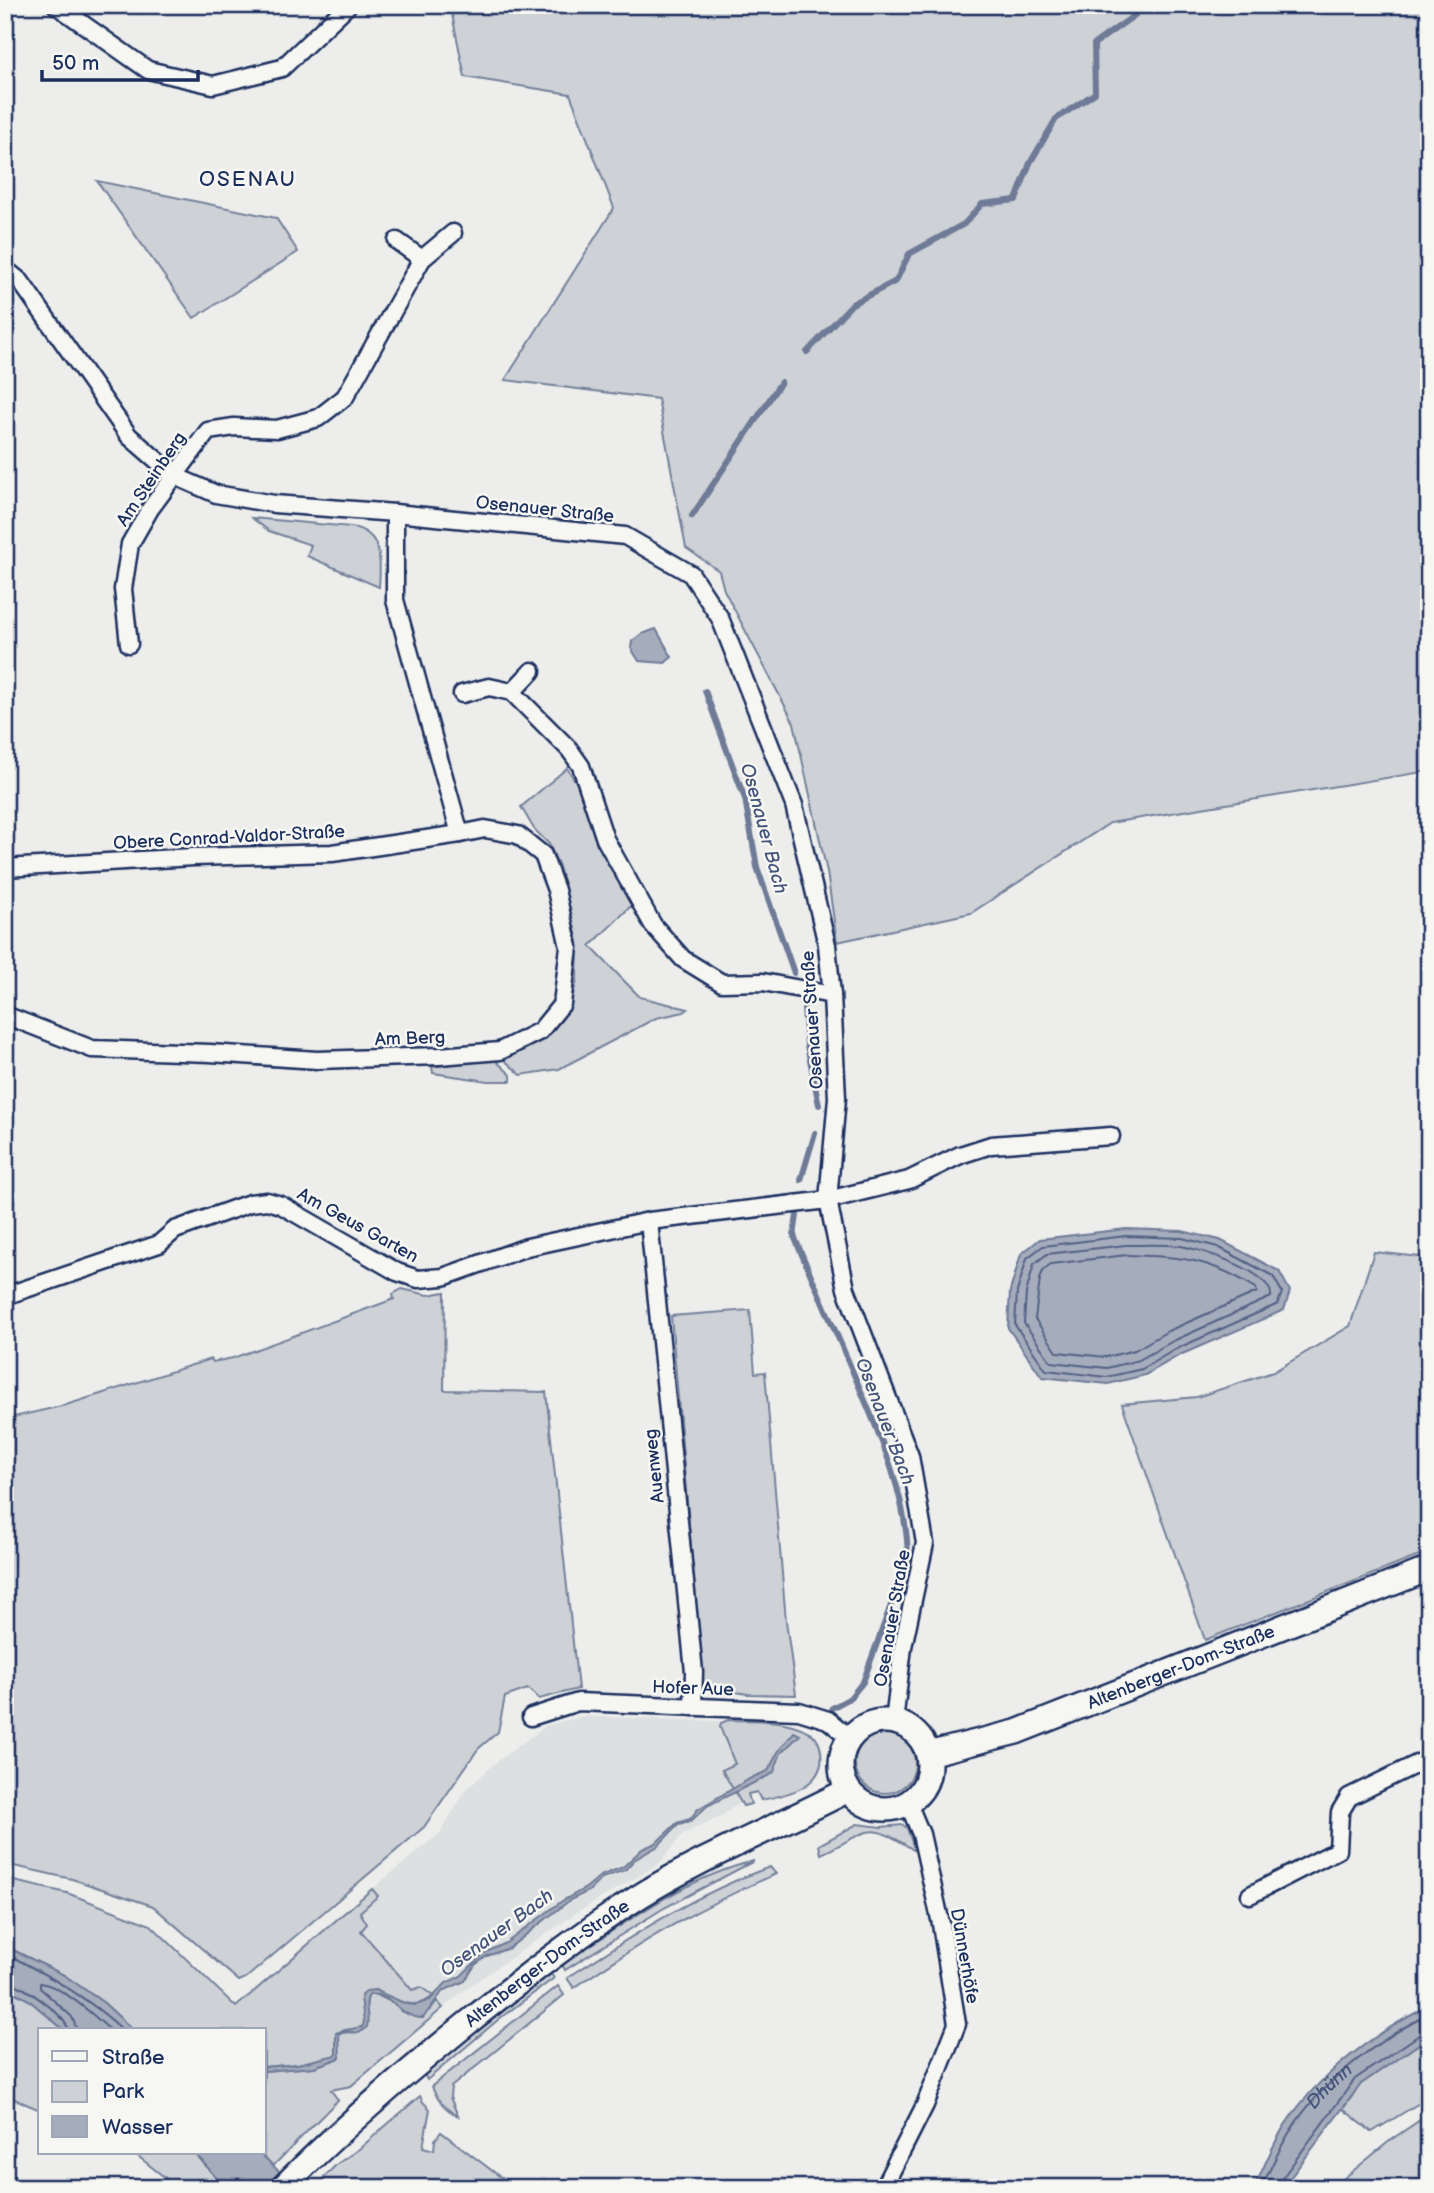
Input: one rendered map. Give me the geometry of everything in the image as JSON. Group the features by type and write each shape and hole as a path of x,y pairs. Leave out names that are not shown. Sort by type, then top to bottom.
{"main road":[{"name":"Altenberger-Dom-Straße","path":"928,1754 1016,1732 1429,1569"},
{"path":"869,1723 894,1723 919,1737 928,1754 930,1766 927,1781 919,1794 908,1803 893,1809 877,1808 863,1802 848,1790 840,1768 841,1751 849,1737 869,1723"},
{"name":"Altenberger-Dom-Straße","path":"282,2188 392,2085 535,1968 641,1896 717,1854 848,1790"}],"street":[{"path":"56,5 149,70 213,85 282,68 348,5"},
{"name":"Am Steinberg","path":"129,644 123,589 130,544 150,509 208,430 234,427 277,429 318,418 345,397 422,260 453,233"},
{"path":"397,241 422,260"},
{"name":"Osenauer Straße","path":"5,268 22,282 129,436 175,476 216,494 262,502 625,536 691,574 719,618 794,805 827,945 837,1098 828,1199 846,1289 909,1456 925,1543 903,1647 894,1723"},
{"path":"395,513 395,600 460,834"},
{"path":"512,692 532,671"},
{"path":"462,694 489,687 512,692 569,749 581,766 606,839 653,925 684,960 722,984 764,982 832,995"},
{"name":"Am Berg","path":"5,1015 92,1049 317,1060 500,1051 540,1031 562,1004 569,947 556,890 543,855 519,835 485,830 460,834"},
{"name":"Obere Conrad-Valdor-Straße","path":"5,868 193,857 332,853 460,834"},
{"path":"828,1199 909,1180 960,1155 991,1145 1111,1136"},
{"name":"Am Geus Garten","path":"5,1296 159,1244 175,1230 250,1203 267,1200 281,1205 397,1272 418,1279 443,1277 527,1247 649,1222 828,1199"},
{"name":"Auenweg","path":"649,1222 694,1672 693,1707"},
{"name":"Hofer Aue","path":"531,1717 578,1702 799,1711 828,1720 849,1737"},
{"path":"1250,1895 1338,1850 1340,1812 1349,1797 1429,1758"},
{"name":"Dünnerhöfe","path":"883,2188 925,2105 957,2024 941,1924 921,1834 908,1803"}],"shaded area":[{"path":"584,1716 792,1724 812,1732 823,1751 823,1766 808,1785 760,1802 755,1792 720,1817 683,1834 659,1864 578,1912 470,1986 443,2008 437,2001 443,1991 465,1981 475,1965 487,1956 509,1948 570,1900 589,1891 602,1878 625,1870 634,1860 658,1846 678,1825 691,1821 707,1806 754,1782 753,1777 698,1809 690,1819 677,1823 656,1843 642,1849 623,1867 600,1876 506,1943 484,1953 461,1976 446,1983 433,1996 421,1987 412,1990 361,1931 367,1924 360,1912 378,1896 372,1889 440,1833 466,1790 495,1763 547,1725"}],"green space":[{"path":"462,5 1429,5 1429,771 1110,823 971,913 837,942 827,872 794,723 724,590 719,571 686,548 658,399 505,380 614,208 570,94 465,77 451,10"},
{"path":"97,181 276,218 298,252 194,318"},
{"path":"252,518 361,530 369,535 378,549 379,587 307,556 311,545 269,531"},
{"path":"567,768 579,787 594,836 634,903 590,946 640,997 688,1009 656,1018 559,1069 521,1075 500,1056 542,1039 569,1009 577,980 578,942 559,866 549,844 534,829 521,807"},
{"path":"493,1058 511,1075 511,1081 488,1081 433,1073 432,1067"},
{"path":"1374,1252 1429,1258 1429,1552 1205,1640 1122,1404 1197,1397 1273,1372 1350,1326"},
{"path":"402,1289 428,1295 445,1292 444,1390 546,1392 578,1689 539,1699 528,1689 505,1697 498,1732 478,1749 424,1827 246,1978 239,1981 153,1906 72,1879 5,1864 5,1419 66,1405 211,1359 213,1362 233,1358 394,1299 393,1294"},
{"path":"750,1310 755,1373 765,1372 786,1621 796,1695 748,1694 703,1687 671,1316"},
{"path":"728,1720 779,1722 810,1733 817,1740 820,1749 821,1764 817,1774 793,1792 761,1800 757,1792 748,1794 751,1804 743,1806 722,1770 735,1764 720,1727 721,1723"},
{"path":"885,1733 902,1738 910,1746 915,1763 910,1780 902,1788 885,1793 868,1788 860,1780 855,1763 860,1746 868,1738"},
{"path":"857,1824 881,1827 903,1825 907,1828 915,1851 876,1831 859,1835 821,1854 819,1845"},
{"path":"754,1861 664,1908 565,1970 562,1964 654,1904 703,1879"},
{"path":"770,1867 776,1874 672,1925 574,1988 567,1978 691,1902"},
{"path":"5,1879 67,1893 151,1925 236,2007 372,1889 378,1896 360,1912 367,1924 361,1931 412,1990 421,1987 433,1996 419,2004 411,2004 375,1990 361,1997 365,2023 363,2027 336,2033 337,2055 298,2064 266,2067 266,2028 131,2028 104,2003 64,1975 5,1946"},
{"path":"550,1973 554,1978 499,2019 427,2080 424,2074 495,2013"},
{"path":"558,1986 564,1995 451,2087 450,2097 458,2116 445,2107 432,2086"},
{"path":"5,1987 29,2000 62,2028 38,2028 38,2109 5,2095"},
{"path":"373,1993 397,2005 402,2012 430,2010 437,2001 443,2008 351,2086 331,2090 338,2100 273,2166 261,2154 266,2154 266,2071 314,2067 339,2058 339,2034 364,2030 368,1995"},
{"path":"1429,2037 1429,2097 1372,2132 1343,2109 1361,2084"},
{"path":"420,2096 430,2109 423,2147 434,2150 435,2140 441,2132 515,2188 329,2188 323,2178"},
{"path":"1429,2114 1429,2188 1332,2188 1392,2139"},
{"path":"135,2154 196,2154 225,2188 178,2188"}],"water":[{"path":"656,629 672,657 665,663 639,661 631,648 632,641"},
{"path":"1126,1229 1182,1231 1220,1240 1279,1271 1290,1291 1284,1310 1180,1355 1145,1375 1108,1384 1042,1377 1008,1328 1010,1291 1021,1254 1040,1239"},
{"path":"794,1732 800,1735 781,1753 774,1772 707,1806 691,1821 678,1825 658,1846 634,1860 625,1870 602,1878 589,1891 570,1900 509,1948 487,1956 475,1965 465,1981 443,1991 423,2018 407,2014 383,1996 369,1995 367,2027 359,2033 345,2031 339,2034 340,2058 314,2067 266,2071 266,2067 298,2064 336,2055 336,2033 363,2025 361,1997 366,1991 375,1990 406,2004 416,2005 430,2000 446,1983 461,1976 484,1953 506,1943 600,1876 623,1867 642,1849 656,1843 677,1823 690,1819 698,1809 768,1771 778,1752"},
{"path":"5,1946 64,1975 104,2003 131,2028 62,2028 29,2000 5,1987"},
{"name":"Dhünn","path":"1429,2006 1429,2037 1361,2084 1285,2188 1254,2188 1285,2125 1314,2089 1368,2042"},
{"path":"196,2154 261,2154 296,2188 225,2188"}],"waterway":[{"name":"Osenauer Bach","path":"807,352 852,304 896,281 909,254 964,224 982,204 1016,200 1030,163 1056,119 1095,93 1094,44 1135,15 1141,5"},
{"name":"Osenauer Bach","path":"692,516 781,382"},
{"name":"Osenauer Bach","path":"705,691 745,799 757,867 794,973"},
{"name":"Osenauer Bach","path":"804,1009 807,1045 819,1105"},
{"name":"Osenauer Bach","path":"801,1180 815,1133"},
{"name":"Osenauer Bach","path":"797,1215 794,1236 889,1461 902,1509 908,1558 863,1682 850,1698 832,1708"}],"district":[{"name":"OSENAU","path":"248,179"}]}
